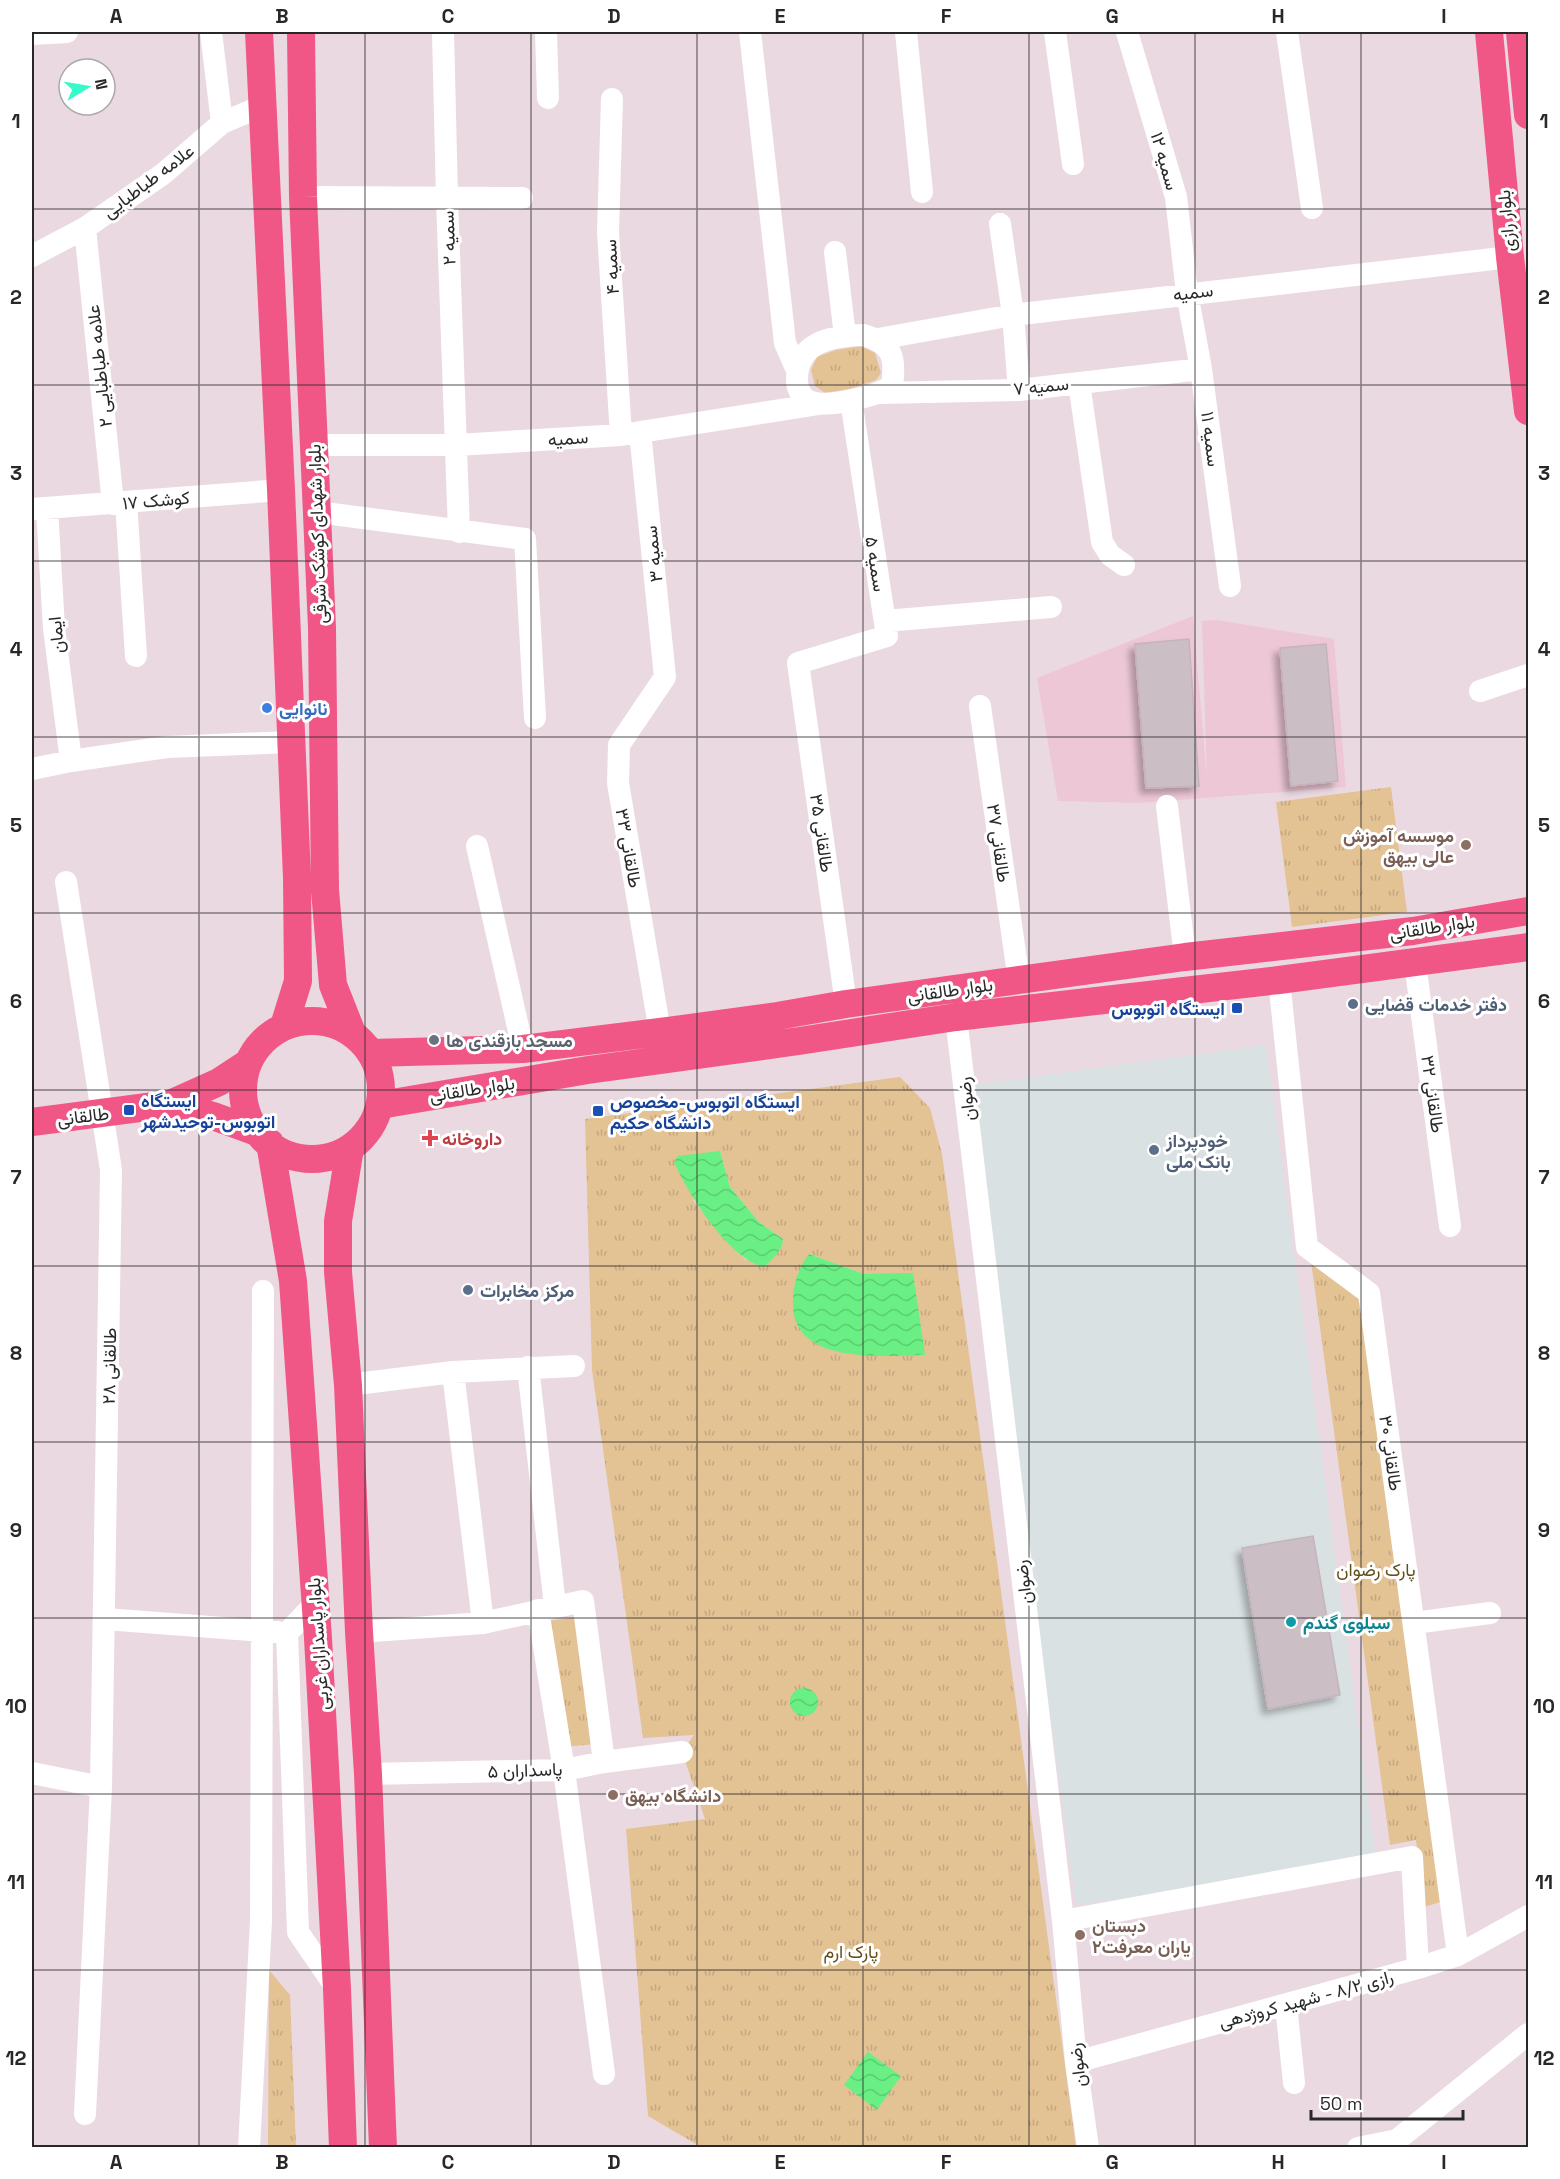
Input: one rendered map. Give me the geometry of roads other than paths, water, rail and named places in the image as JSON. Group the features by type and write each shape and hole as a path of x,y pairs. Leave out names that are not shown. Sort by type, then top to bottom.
{"main road":[{"name":"بلوار شهدای کوشک شرقی","path":"259,32 297,878 297,981 284,1026"},
{"name":"بلوار شهدای کوشک شرقی","path":"302,32 303,197 322,628 325,890 333,986 361,1043"},
{"name":"بلوار رازی","path":"1489,32 1510,257 1528,411"},
{"path":"1520,32 1528,115"},
{"path":"286,628 322,628"},
{"name":"بلوار طالقانی","path":"361,1043 523,1049 777,1016 846,1004 1185,957 1413,931 1528,911"},
{"name":"بلوار طالقانی","path":"380,1105 588,1070 956,1017 1279,980 1528,947"},
{"path":"297,1022 326,1022 361,1043 380,1078 380,1105 374,1122 363,1137 350,1148 324,1158 296,1158 283,1153 249,1120 244,1106 244,1077 256,1048 268,1035 297,1022"},
{"path":"170,1104 219,1082 248,1063"},
{"path":"170,1104 213,1116 264,1137"},
{"name":"طالقانی","path":"32,1122 170,1104"},
{"name":"بلوار پاسداران غربی","path":"264,1137 293,1281 316,1603 337,1989 343,2148"},
{"path":"350,1148 338,1221 338,1272 348,1385 368,1774 383,2148"}],"street":[{"path":"32,34 67,32"},
{"path":"211,32 222,123"},
{"name":"سمیه ۲","path":"443,32 459,532"},
{"path":"546,32 548,98"},
{"path":"750,32 785,343 796,368 797,387 806,400 819,404 851,400 880,393 892,386 894,371 892,352 878,339 863,335 826,339 804,352 796,368"},
{"path":"906,32 922,192"},
{"path":"1055,32 1073,164"},
{"name":"سمیه ۱۲","path":"1130,32 1176,197 1187,293"},
{"path":"1287,32 1312,208"},
{"name":"سمیه ۴","path":"612,99 608,232 631,434"},
{"name":"علامه طباطبایی","path":"32,256 85,228 163,174 222,123 264,105"},
{"path":"303,197 522,198"},
{"path":"1000,224 1013,315 1019,390"},
{"name":"علامه طباطبایی ۲","path":"85,228 136,656"},
{"path":"835,252 845,336"},
{"name":"سمیه","path":"878,339 1013,315 1510,257"},
{"name":"سمیه ۱۱","path":"1187,293 1202,369 1230,586"},
{"name":"سمیه ۷","path":"880,393 1019,390 1202,369"},
{"path":"1079,382 1102,542 1110,555 1124,565"},
{"name":"سمیه ۵","path":"851,400 885,621"},
{"name":"سمیه","path":"314,445 457,445 631,434 819,404"},
{"name":"سمیه ۳","path":"631,434 665,677"},
{"name":"کوشک ۱۷","path":"39,509 281,490"},
{"name":"ایمان","path":"39,509 71,761"},
{"path":"317,512 525,539 535,718"},
{"path":"885,621 1051,607"},
{"name":"طالقانی ۳۵","path":"846,1004 798,663 887,636 885,621"},
{"path":"1480,691 1528,675"},
{"name":"طالقانی ۳۳","path":"660,1032 618,783 619,745 665,677"},
{"name":"طالقانی ۳۷","path":"980,706 1019,981"},
{"path":"32,769 167,747 290,742"},
{"path":"1167,806 1185,957"},
{"path":"477,846 523,1049"},
{"name":"طالقانی ۲۸","path":"66,882 111,1170 101,1787 85,2114"},
{"name":"طالقانی ۳۲","path":"1415,963 1450,1226"},
{"name":"طالقانی ۳۰","path":"1279,980 1307,1247 1369,1293 1458,1955"},
{"name":"رضوان","path":"956,1017 1063,1921 1076,2062 1088,2148"},
{"path":"249,2148 261,1921 263,1291"},
{"path":"348,1385 453,1372 574,1366"},
{"path":"528,1367 547,1608 564,1770 604,2074"},
{"path":"453,1372 483,1623"},
{"path":"359,1632 483,1623 582,1601 604,1762"},
{"path":"316,1603 288,1633 298,1932 337,1989"},
{"path":"1414,1623 1490,1613"},
{"path":"105,1619 288,1633"},
{"name":"پاسداران ۵","path":"368,1774 564,1770 604,1762 682,1752"},
{"path":"32,1773 101,1787"},
{"path":"1063,1921 1412,1857 1418,1968"},
{"name":"رازی ۸/۲ - شهید کروژدهی","path":"1076,2062 1418,1968 1458,1955 1528,1916"},
{"path":"1286,2005 1294,2083"},
{"path":"1358,2148 1397,2144 1528,2034"}],"water":[{"path":"720,1151 730,1187 759,1222 783,1239 779,1251 764,1267 751,1262 737,1252 711,1224 689,1191 674,1162 678,1156"},
{"path":"809,1254 864,1274 913,1273 925,1355 887,1356 844,1353 825,1348 809,1339 798,1325 793,1299 796,1278"},
{"path":"804,1688 814,1692 818,1702 814,1712 804,1716 794,1712 790,1702 794,1692"},
{"path":"868,2052 901,2076 877,2110 844,2085"}],"place":[{"name":"نانوایی","path":"267,708"},
{"name":"موسسه آموزش عالی بیهق","path":"1466,845"},
{"name":"دفتر خدمات قضایی","path":"1353,1004"},
{"name":"ایستگاه اتوبوس","path":"1237,1008"},
{"name":"مسجد بازقندی ها","path":"434,1040"},
{"name":"ایستگاه اتوبوس-توحیدشهر","path":"129,1110"},
{"name":"ایستگاه اتوبوس-مخصوص دانشگاه حکیم","path":"598,1111"},
{"name":"داروخانه","path":"430,1138"},
{"name":"خودپرداز بانک ملی","path":"1154,1150"},
{"name":"مرکز مخابرات","path":"468,1290"},
{"name":"سیلوی گندم","path":"1291,1622"},
{"name":"دانشگاه بیهق","path":"613,1795"},
{"name":"دبستان یاران معرفت۲","path":"1080,1935"}],"park label":[{"name":"پارک رضوان","path":"1376,1569"},
{"name":"پارک ارم","path":"851,1951"}]}
